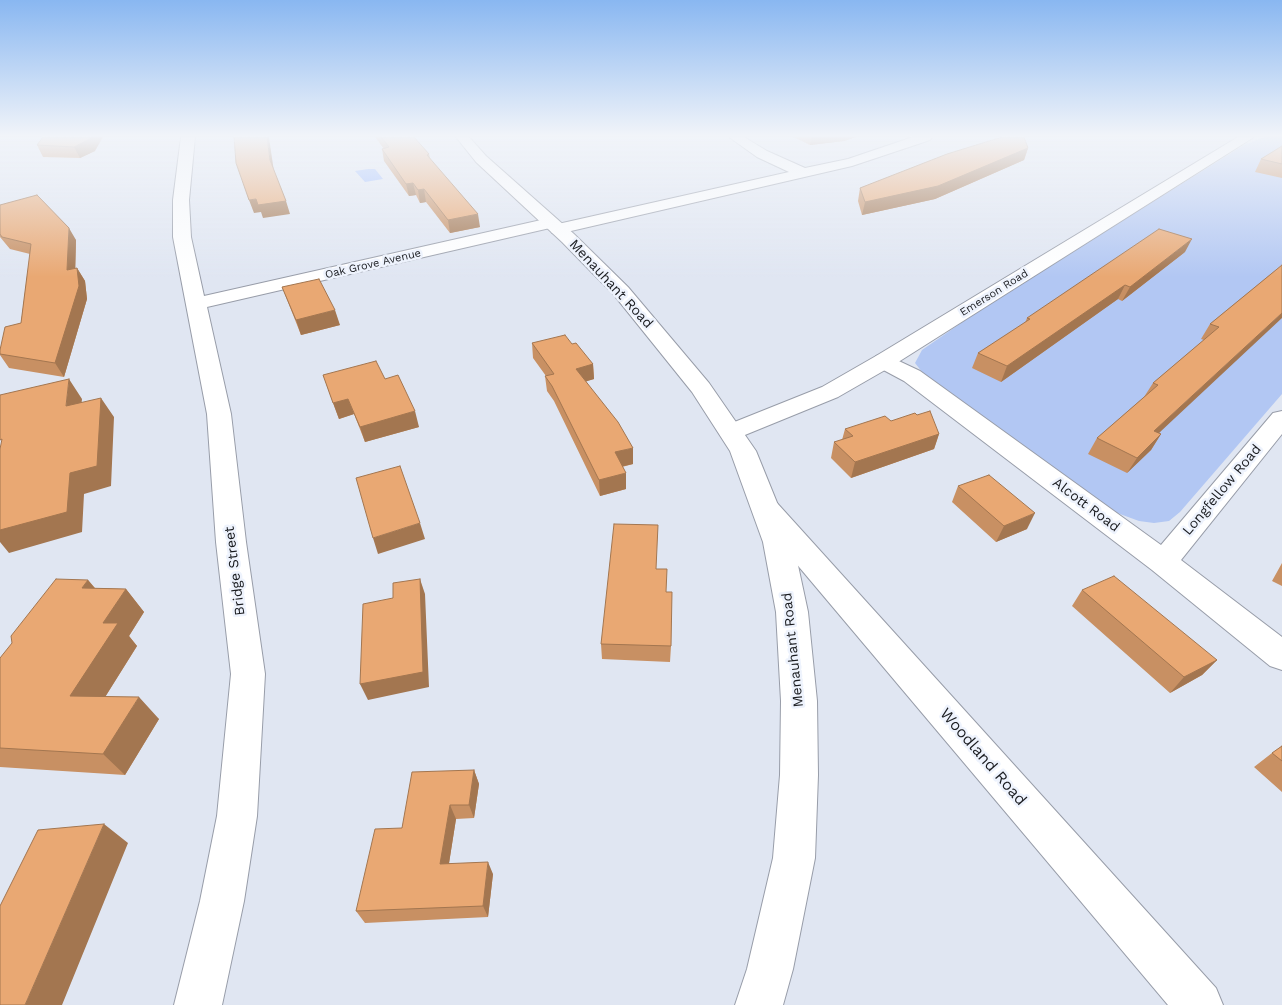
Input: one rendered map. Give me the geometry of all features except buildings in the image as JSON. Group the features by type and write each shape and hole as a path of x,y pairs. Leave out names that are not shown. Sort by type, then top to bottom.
{"street":[{"name":"Bridge Street","path":"183,184 181,200 182,237 219,414 231,542 248,674 237,816 222,901 198,1005"},
{"name":"Menauhant Road","path":"508,184 621,291 702,388 742,451 778,542 792,612 799,701 799,776 794,858 770,969 759,1005"},
{"name":"Oak Grove Avenue","path":"196,304 756,184"},
{"name":"Emerson Road","path":"731,432 821,396 884,361 1172,184"},
{"name":"Alcott Road","path":"884,361 912,376 1163,562 1282,656"},
{"name":"Longfellow Road","path":"1163,562 1282,418"},
{"name":"Woodland Road","path":"766,508 1199,1005"}],"shaded area":[{"path":"1181,184 1282,184 1282,394 1180,512 1169,521 1154,523 1139,521 1109,510 926,377 915,363 922,350 990,303"}]}
